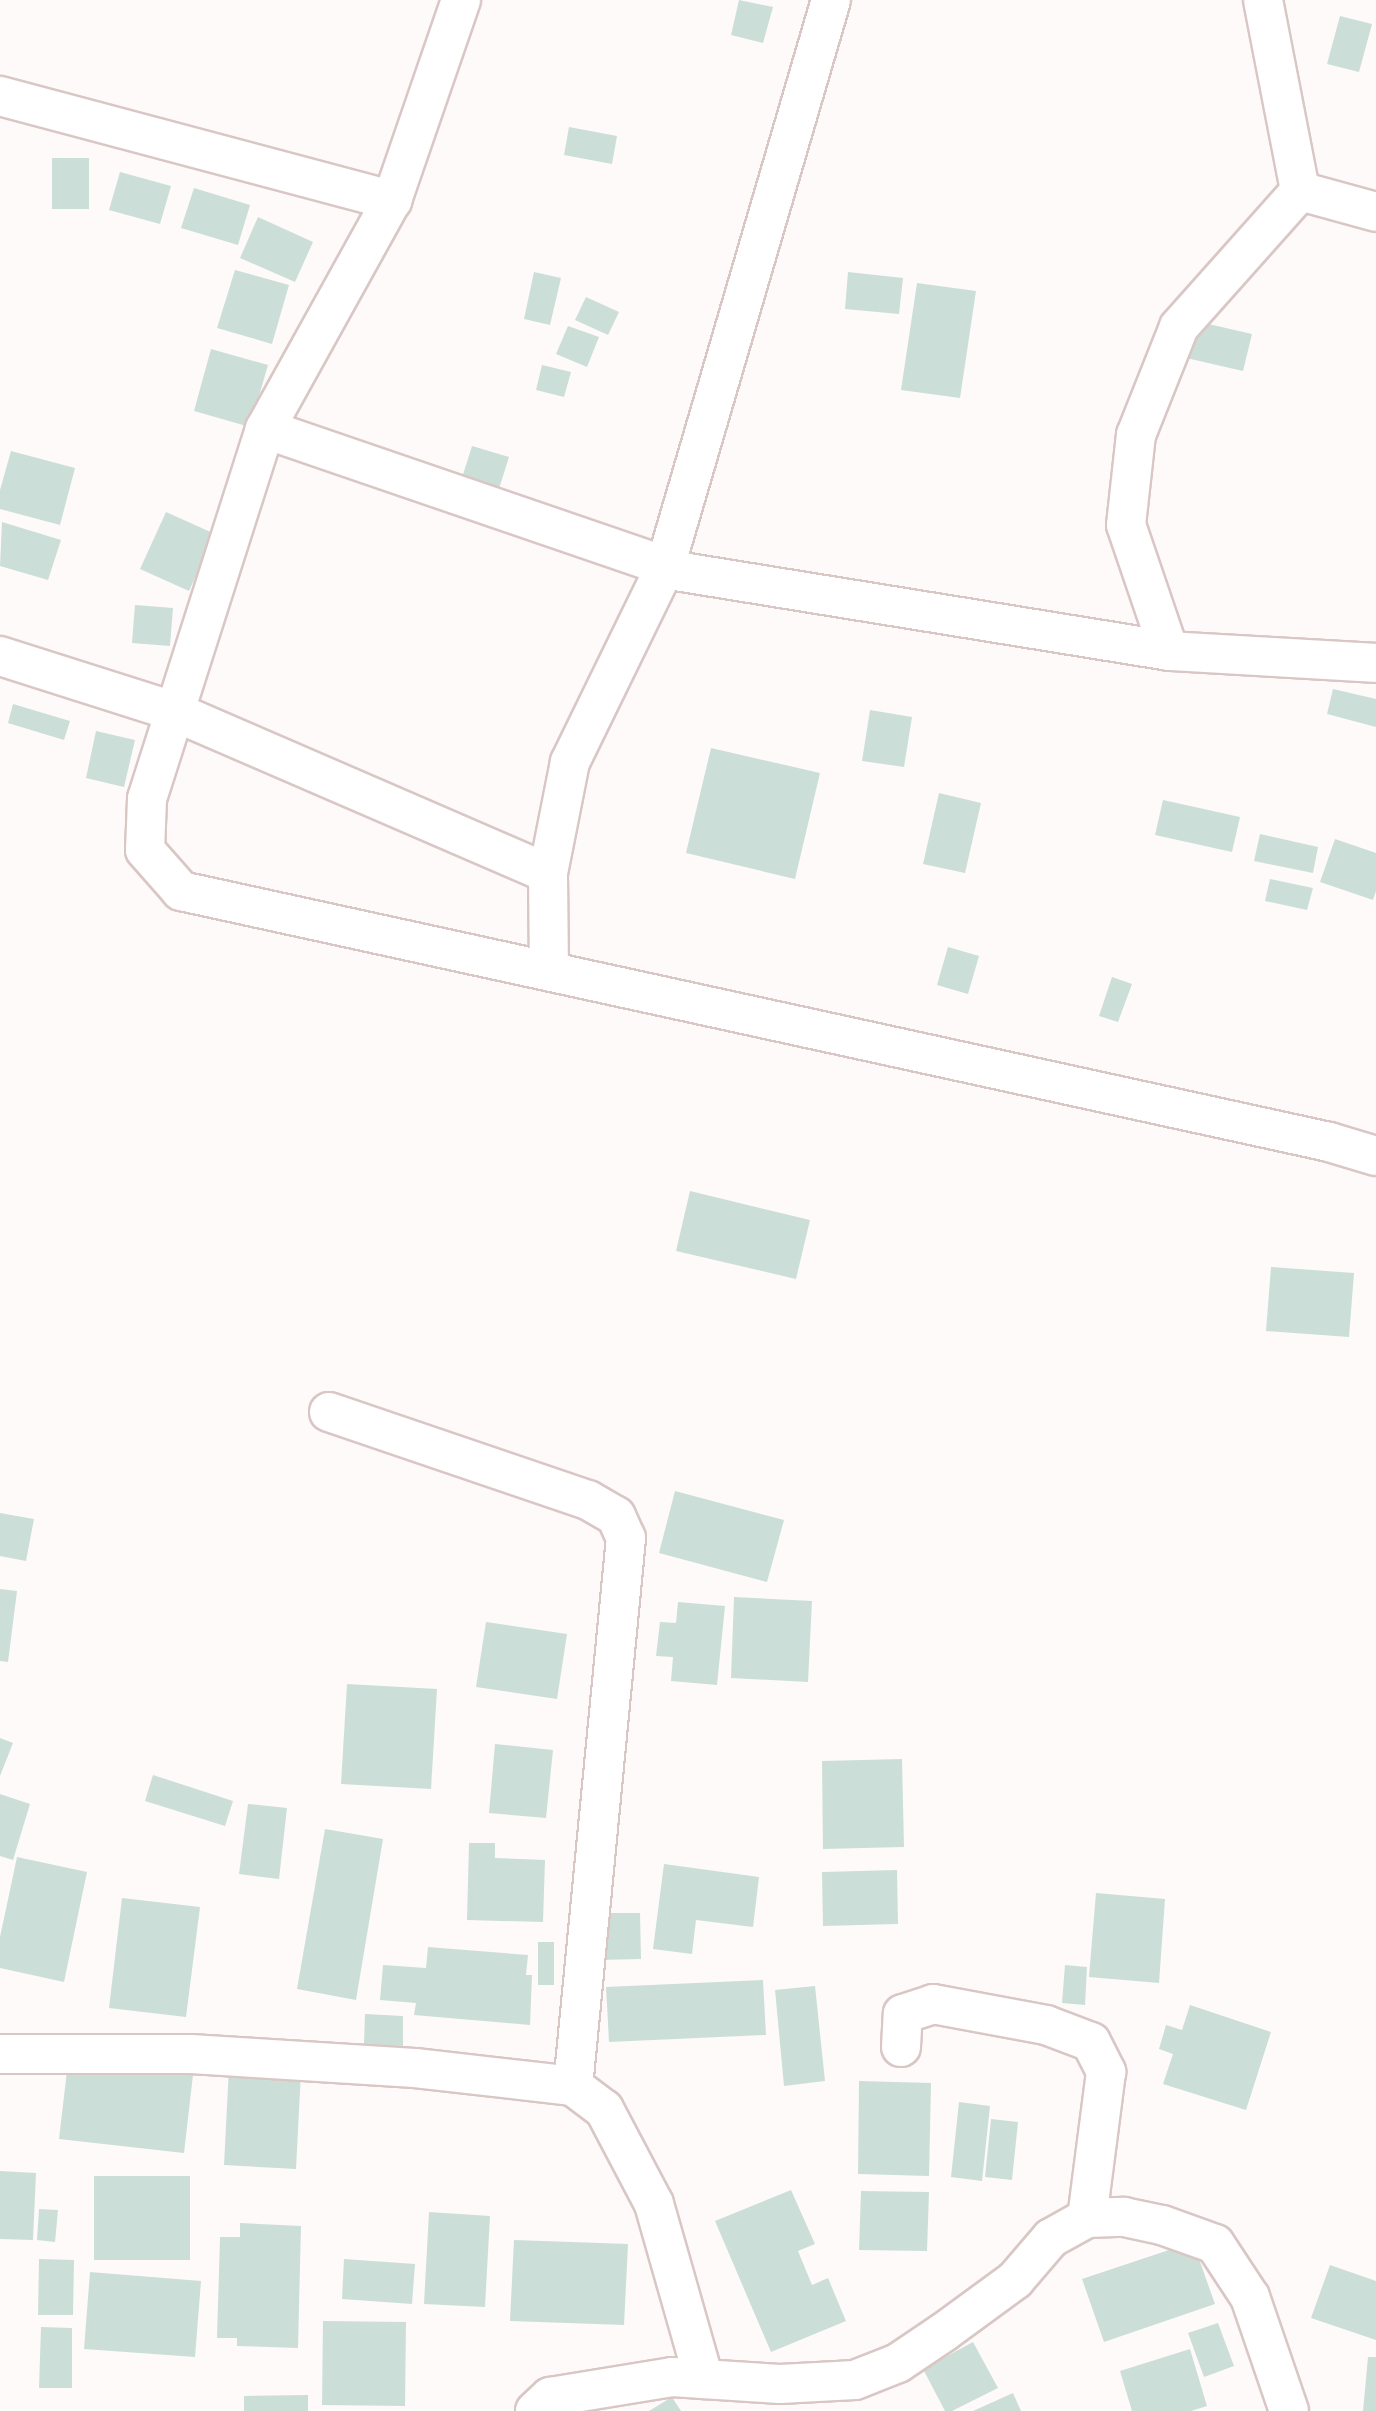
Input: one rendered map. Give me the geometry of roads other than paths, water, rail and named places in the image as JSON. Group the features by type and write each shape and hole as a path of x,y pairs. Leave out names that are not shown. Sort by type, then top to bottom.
{"street":[{"path":"461,0 392,200 265,429 147,799 145,850 181,891 1329,1142 1376,1156"},
{"path":"549,971 548,873 570,762 665,567 831,0"},
{"path":"1263,0 1300,191"},
{"path":"0,96 392,200"},
{"path":"1169,651 1126,525 1136,435 1179,327 1300,191"},
{"path":"1300,191 1376,212"},
{"path":"265,429 665,567 1169,651 1376,663"},
{"path":"0,656 173,711 548,873"},
{"path":"329,1412 588,1500 616,1516 626,1538 573,2087"},
{"path":"901,2048 903,2014 933,2004 1045,2025 1091,2042 1106,2072 1087,2218"},
{"path":"0,2054 191,2054 415,2068 573,2087 604,2109 654,2204 704,2379"},
{"path":"535,2411 550,2396 672,2377 780,2384 855,2380 898,2363 1015,2280 1051,2238 1087,2218 1124,2217 1163,2225 1215,2244 1250,2297 1289,2411"}]}
